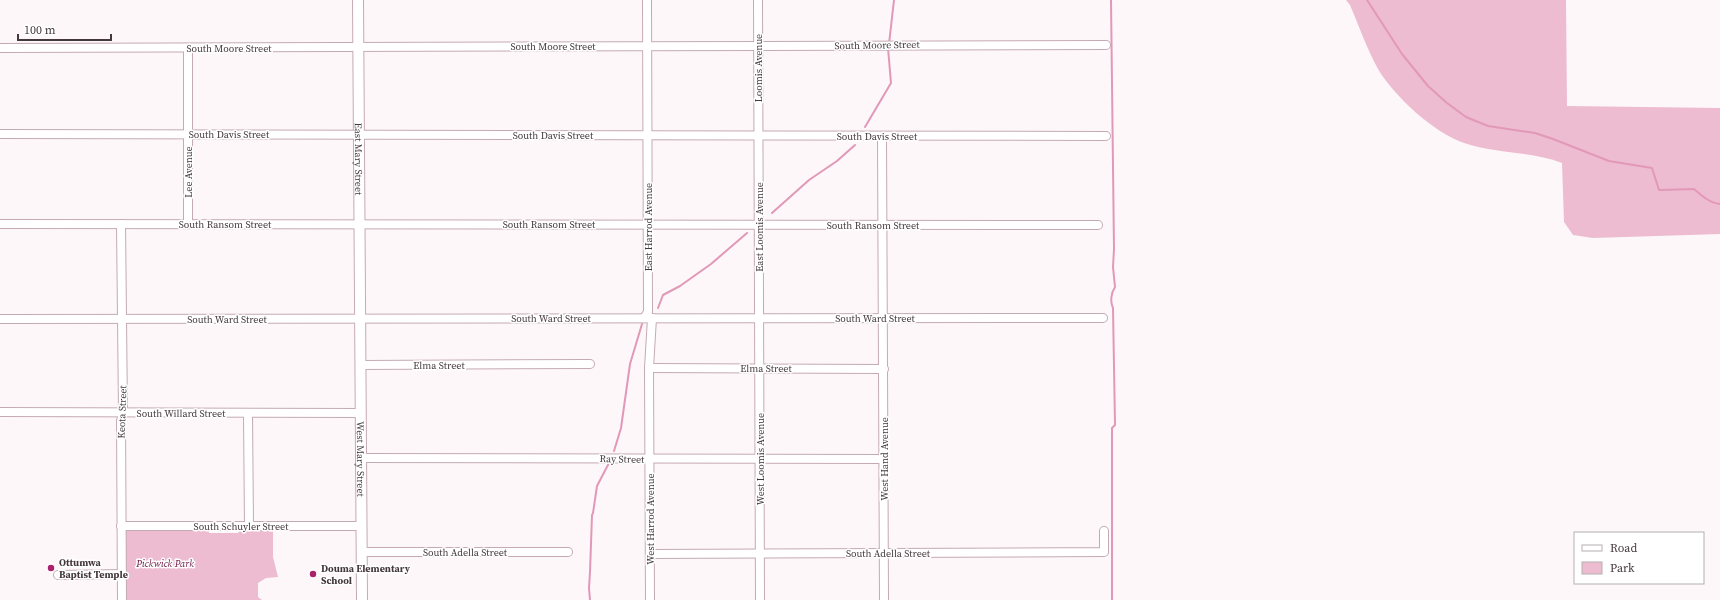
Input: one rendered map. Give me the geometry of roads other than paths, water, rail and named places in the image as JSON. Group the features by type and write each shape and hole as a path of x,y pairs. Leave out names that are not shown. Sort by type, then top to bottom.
{"main road":[{"name":"East Mary Street","path":"358,0 359,318"},
{"name":"West Mary Street","path":"359,318 361,365 362,600"}],"street":[{"name":"East Harrod Avenue","path":"648,0 648,318"},
{"name":"Loomis Avenue","path":"758,0 759,135"},
{"name":"South Moore Street","path":"0,48 758,46 894,44 1106,45"},
{"name":"Lee Avenue","path":"188,48 188,224"},
{"name":"South Davis Street","path":"0,134 1106,136"},
{"name":"East Loomis Avenue","path":"759,135 759,318"},
{"name":"West Hand Avenue","path":"882,136 884,600"},
{"name":"South Ransom Street","path":"0,224 1098,225"},
{"name":"Keota Street","path":"121,224 123,412 121,420 122,600"},
{"name":"West Harrod Avenue","path":"648,318 650,600"},
{"name":"West Loomis Avenue","path":"759,318 760,600"},
{"name":"South Ward Street","path":"0,319 1103,318"},
{"name":"Elma Street","path":"361,365 590,364"},
{"name":"Elma Street","path":"649,368 884,369"},
{"name":"South Willard Street","path":"0,412 361,414"},
{"path":"248,413 249,526"},
{"name":"Ray Street","path":"361,458 760,460 884,459"},
{"name":"South Schuyler Street","path":"121,526 362,526"},
{"name":"South Adella Street","path":"650,554 1104,552 1104,531"},
{"name":"South Adella Street","path":"362,552 568,552"},
{"path":"58,575 122,574"}],"waterway":[{"path":"889,44 894,0"},
{"path":"1111,0 1113,267 1115,287 1111,298 1113,308 1115,425 1112,428 1112,600"},
{"path":"1367,0 1402,54 1428,86 1466,117 1488,126 1535,133 1609,161 1652,168 1659,190 1694,189 1709,201 1720,204"},
{"path":"865,127 891,83 888,48"},
{"path":"772,213 809,180 837,161 855,145"},
{"path":"658,308 663,295 680,286 711,264 747,233"},
{"path":"614,451 621,428 630,364 642,324"},
{"path":"590,600 589,588 592,515 597,486 609,463"}],"place":[{"name":"Ottumwa Baptist Temple","path":"51,568"},
{"name":"Douma Elementary School","path":"313,574"}],"park label":[{"name":"Pickwick Park","path":"165,563"}]}
